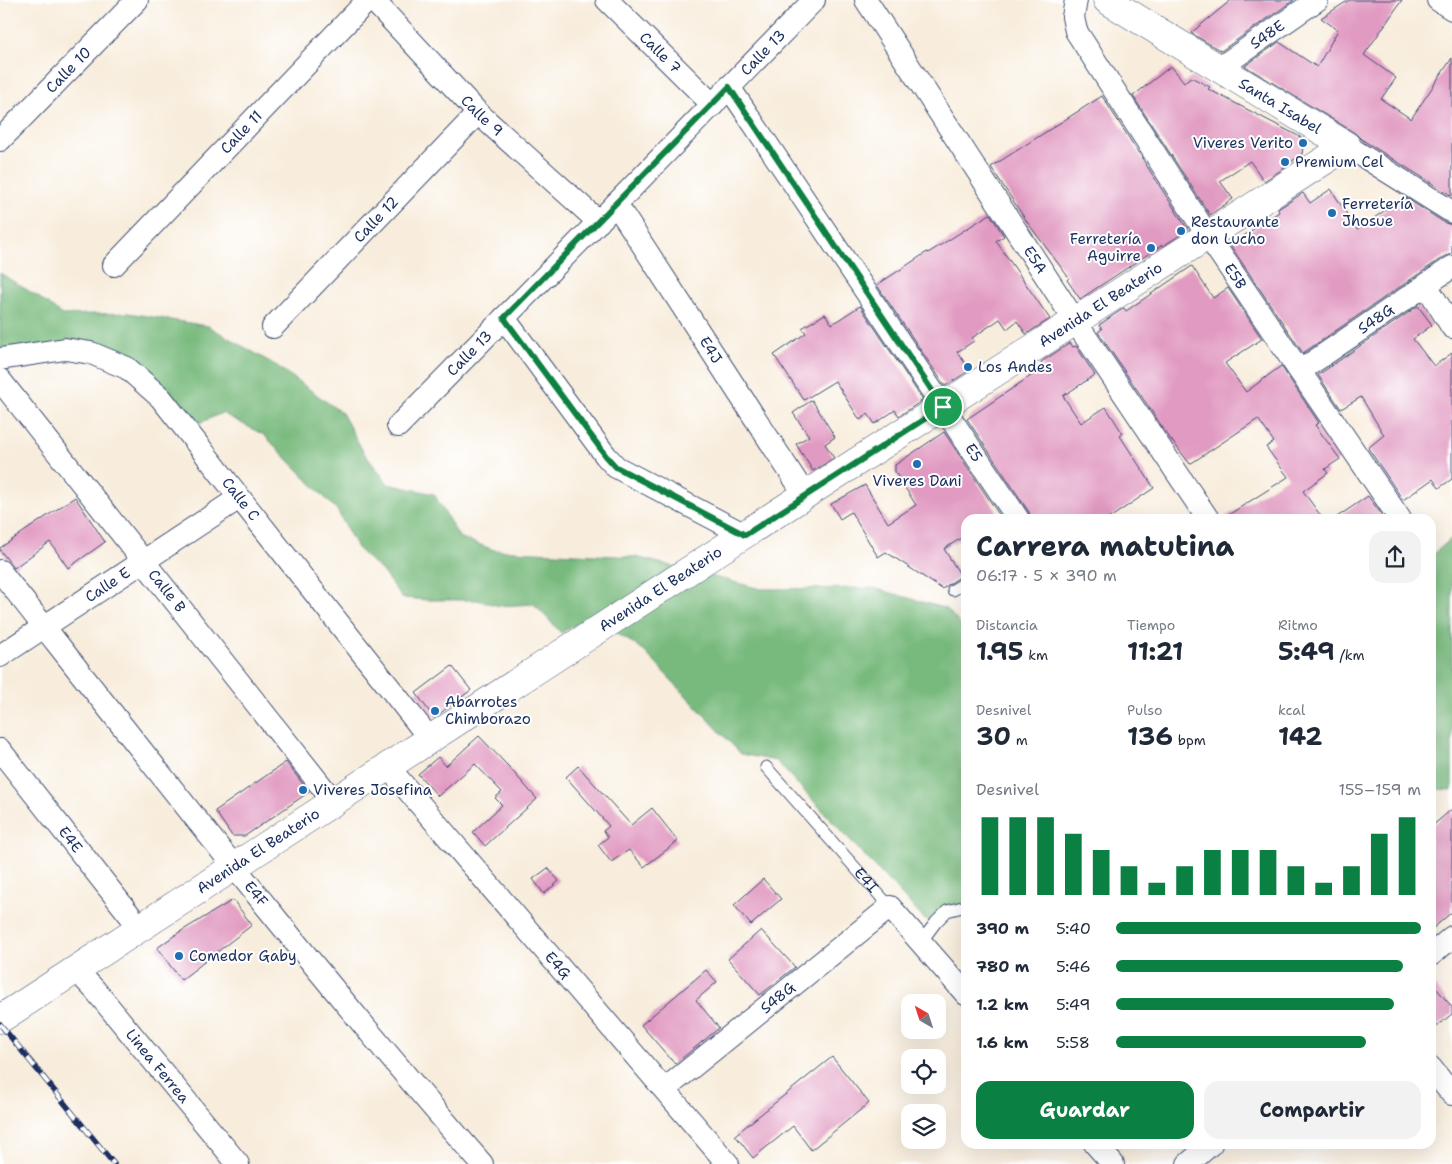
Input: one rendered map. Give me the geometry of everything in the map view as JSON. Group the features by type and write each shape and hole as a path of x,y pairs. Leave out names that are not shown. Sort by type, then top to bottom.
{"street":[{"name":"Calle 10","path":"0,140 137,0"},
{"name":"Calle 11","path":"114,265 368,0"},
{"name":"Calle 9","path":"373,0 478,112 599,222"},
{"name":"Calle 7","path":"607,0 713,105"},
{"name":"Calle 13","path":"398,426 814,0"},
{"name":"E5A","path":"866,0 1075,321 1205,514"},
{"name":"E5B","path":"1076,0 1072,17 1076,30 1208,236 1397,514"},
{"name":"Santa Isabel","path":"1107,0 1452,212"},
{"name":"S48E","path":"1218,69 1317,0"},
{"path":"1438,0 1452,9"},
{"name":"E5","path":"729,87 1015,514"},
{"name":"Calle 12","path":"274,327 478,112"},
{"name":"Avenida El Beaterio","path":"0,1019 596,630 1347,146"},
{"name":"E4J","path":"616,204 805,495"},
{"name":"S48G","path":"1300,371 1452,266"},
{"path":"1426,285 1452,326"},
{"path":"504,318 616,467 745,535"},
{"name":"Calle C","path":"0,360 65,349 90,354 127,368 161,398 430,739"},
{"name":"Calle B","path":"0,380 334,802"},
{"name":"Calle E","path":"0,656 239,498"},
{"name":"E4F","path":"0,571 233,868 396,1066 482,1164"},
{"name":"E4E","path":"0,750 140,928"},
{"name":"E4G","path":"388,767 728,1164"},
{"name":"S48G","path":"665,1089 890,907"},
{"name":"E4I","path":"890,907 961,988"},
{"path":"1436,951 1452,937"},
{"name":"Linea Ferrea","path":"76,970 95,990 238,1164"},
{"path":"1436,1074 1452,1094"},
{"path":"1100,1149 1113,1164"},
{"path":"1188,1164 1205,1149"}],"lane":[{"path":"952,590 961,585"},
{"name":"E4I","path":"766,767 890,907"},
{"path":"921,942 947,911 961,907"}],"green space":[{"path":"0,273 37,296 62,315 128,313 208,326 277,366 342,413 364,453 388,484 434,494 459,537 494,550 636,557 761,589 874,588 947,609 961,625 961,911 925,920 776,761 741,754 642,649 590,616 561,633 534,604 500,606 477,600 402,598 382,571 357,548 337,510 264,435 222,413 200,423 167,388 132,359 0,348"},
{"path":"1452,538 1452,790 1436,789 1436,552"}],"building":[{"path":"1231,0 1294,0 1221,51 1191,33"},
{"path":"1349,0 1402,0 1364,55 1396,78 1381,99 1411,119 1452,58 1452,196 1361,139 1355,133 1245,66 1279,42 1317,67 1338,30 1321,18"},
{"path":"1171,66 1184,82 1191,77 1210,87 1208,89 1304,139 1302,154 1264,181 1250,161 1220,181 1233,199 1210,215 1133,96"},
{"path":"1102,96 1188,230 1080,299 1067,280 1069,278 1027,222 991,167"},
{"path":"1331,189 1357,230 1404,197 1445,223 1452,225 1452,254 1445,256 1303,353 1230,245 1279,212 1278,209 1303,193 1310,203"},
{"path":"990,214 1004,236 996,241 1050,319 1026,334 1017,321 1007,329 1000,319 972,338 974,341 957,352 970,370 945,386 877,285"},
{"path":"1192,266 1213,298 1228,288 1262,339 1225,363 1246,392 1281,366 1319,423 1315,425 1340,459 1325,469 1328,473 1303,491 1319,514 1230,514 1288,477 1266,447 1274,442 1258,419 1190,464 1169,437 1098,332 1102,329 1099,325 1124,308 1126,311"},
{"path":"860,306 923,400 899,416 895,410 875,424 868,414 860,420 835,381 804,400 774,355 806,333 802,328 825,314 832,324"},
{"path":"1418,306 1432,325 1413,339 1434,366 1452,353 1452,479 1439,488 1433,479 1403,500 1368,448 1384,435 1361,397 1341,409 1318,375"},
{"path":"1070,343 1073,347 1076,346 1095,375 1063,396 1081,423 1106,407 1123,434 1120,436 1154,488 1115,514 1030,514 967,419 1044,367 1041,362"},
{"path":"812,400 835,437 825,444 834,458 813,471 796,444 809,436 793,413"},
{"path":"944,432 999,514 961,514 961,538 944,549 961,576 942,589 886,552 878,557 851,512 840,519 831,504 865,485 888,523 916,505 895,472 895,465"},
{"path":"1368,496 1381,514 1341,514"},
{"path":"75,497 105,542 68,568 50,542 14,568 0,548"},
{"path":"452,666 471,690 434,718 416,693"},
{"path":"479,736 537,799 485,846 473,832 502,805 495,798 502,792 475,764 438,796 418,774 438,757 446,766"},
{"path":"286,762 309,792 245,836 232,836 215,811"},
{"path":"578,766 631,825 652,808 678,841 644,867 629,850 611,862 598,845 608,837 603,831 609,826 566,777"},
{"path":"1452,809 1452,912 1436,926 1436,823"},
{"path":"548,868 559,881 544,894 533,879"},
{"path":"763,879 781,899 751,925 734,905"},
{"path":"233,900 252,925 181,980 157,948"},
{"path":"761,930 795,967 760,995 728,959"},
{"path":"706,970 717,982 696,1000 719,1028 675,1064 641,1025"},
{"path":"1436,988 1452,1007 1452,1014 1436,1027"},
{"path":"832,1057 869,1103 811,1150 793,1126 753,1158 735,1135"}],"railway":[{"path":"0,1024 114,1164"}],"place":[{"name":"Viveres Verito","path":"1303,143"},
{"name":"Premium Cel","path":"1285,162"},
{"name":"Ferretería Jhosue","path":"1332,213"},
{"name":"Restaurante don Lucho","path":"1181,231"},
{"name":"Ferretería Aguirre","path":"1151,248"},
{"name":"Los Andes","path":"968,367"},
{"name":"Viveres Dani","path":"917,464"},
{"name":"Abarrotes Chimborazo","path":"435,711"},
{"name":"Viveres Josefina","path":"303,790"},
{"name":"Comedor Gaby","path":"179,956"}],"route":[{"path":"729,87 943,407 745,535 616,467 504,318 729,87"}]}
